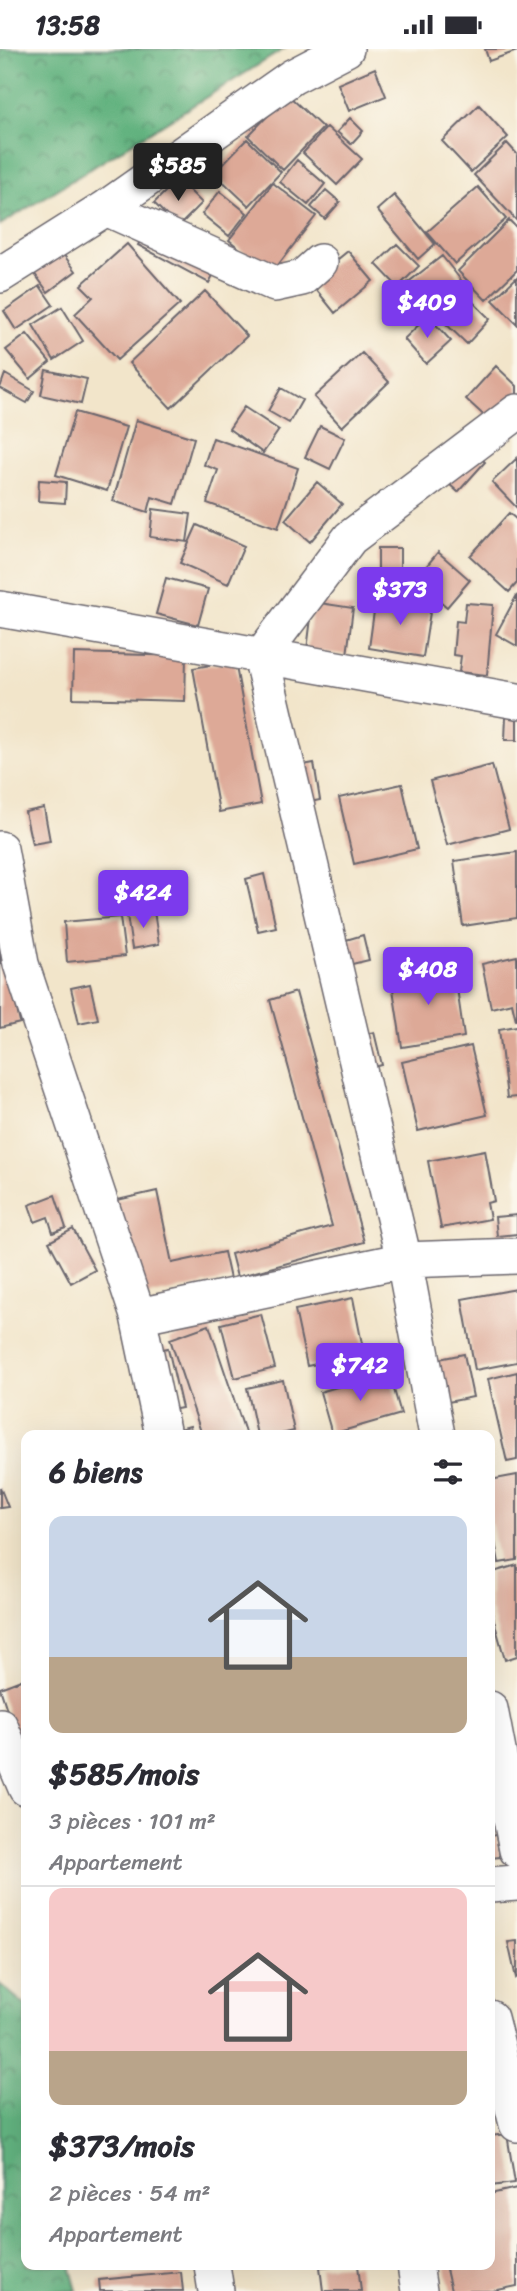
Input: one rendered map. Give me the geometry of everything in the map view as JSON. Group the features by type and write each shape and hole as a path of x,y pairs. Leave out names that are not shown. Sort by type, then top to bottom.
{"street":[{"path":"0,275 106,208 292,77 345,49"},
{"path":"106,208 275,284 302,278 320,262"},
{"path":"261,656 350,538 517,412"},
{"path":"0,609 517,701"},
{"path":"261,656 404,1261 436,1430"},
{"path":"0,849 21,964 138,1316 162,1430"},
{"path":"138,1316 404,1261 517,1256"},
{"path":"0,1726 21,1777"},
{"path":"495,1735 517,1850"},
{"path":"495,1884 517,1882"},
{"path":"495,2038 517,2124"},
{"path":"213,2270 216,2291"},
{"path":"416,2270 419,2291"}],"green space":[{"path":"0,49 284,49 0,225"},
{"path":"0,1984 21,2002 21,2270 71,2270 77,2291 0,2291"}],"building":[{"path":"485,49 517,49 517,51 489,61"},
{"path":"375,68 386,96 349,111 338,84"},
{"path":"288,95 323,128 283,170 248,136"},
{"path":"479,105 508,137 471,172 442,141"},
{"path":"350,118 363,131 351,144 337,132"},
{"path":"327,127 362,159 337,185 303,153"},
{"path":"247,139 281,172 249,206 214,173"},
{"path":"507,143 517,154 517,221 474,175"},
{"path":"297,160 325,184 308,205 280,182"},
{"path":"178,179 202,203 178,227 154,203"},
{"path":"273,183 316,216 271,274 229,240"},
{"path":"478,187 506,219 455,264 427,232"},
{"path":"326,190 340,202 325,219 311,207"},
{"path":"220,191 247,213 229,236 202,214"},
{"path":"394,195 435,244 418,259 377,210"},
{"path":"509,220 517,228 517,270 486,300 458,271"},
{"path":"147,228 218,266 209,283 138,245"},
{"path":"127,244 180,304 117,360 75,314 93,297 81,285"},
{"path":"397,244 419,266 398,287 376,264"},
{"path":"56,245 76,271 48,292 29,266"},
{"path":"348,251 373,281 335,313 310,282"},
{"path":"442,256 464,284 419,319 397,291"},
{"path":"517,277 517,324 493,300"},
{"path":"40,286 53,305 16,330 4,311"},
{"path":"205,291 247,336 171,408 129,363"},
{"path":"468,297 490,319 467,344 444,322"},
{"path":"62,307 83,341 54,360 33,325"},
{"path":"428,316 451,341 426,364 404,339"},
{"path":"27,334 50,362 30,379 6,350"},
{"path":"362,353 389,382 342,427 314,397"},
{"path":"496,366 517,386 517,420 504,434 466,399"},
{"path":"46,370 87,379 81,404 41,395"},
{"path":"5,374 34,391 27,403 0,388"},
{"path":"281,388 302,400 289,423 268,411"},
{"path":"244,407 279,430 263,453 229,429"},
{"path":"75,412 126,427 107,491 56,475"},
{"path":"136,420 194,438 175,504 152,497 148,512 113,501"},
{"path":"320,426 345,438 330,469 305,457"},
{"path":"457,436 485,462 458,492 429,466"},
{"path":"213,438 298,468 278,528 207,503 218,470 204,465"},
{"path":"517,458 517,508 492,482"},
{"path":"39,480 66,482 65,503 38,501"},
{"path":"317,482 342,504 310,542 285,520"},
{"path":"153,509 191,514 187,542 150,537"},
{"path":"509,513 517,520 517,583 509,592 470,556"},
{"path":"197,525 244,546 228,584 180,563"},
{"path":"378,548 400,548 400,574 378,574"},
{"path":"438,552 470,580 447,607 415,580"},
{"path":"166,578 208,589 198,625 156,614"},
{"path":"517,595 517,646 496,634"},
{"path":"376,597 431,606 423,657 369,648"},
{"path":"313,602 353,608 347,655 307,650"},
{"path":"466,603 493,605 487,675 459,672 461,656 453,655 456,621 464,622"},
{"path":"74,653 186,656 185,701 73,698"},
{"path":"235,661 261,804 219,812 193,668"},
{"path":"506,716 517,716 517,740 505,740"},
{"path":"314,763 320,800 300,804 293,767"},
{"path":"492,765 509,829 447,845 430,781"},
{"path":"402,784 417,849 354,864 339,798"},
{"path":"44,808 50,841 32,844 25,812"},
{"path":"517,852 517,918 463,926 454,861"},
{"path":"264,874 276,927 258,931 246,879"},
{"path":"154,911 159,944 132,949 127,915"},
{"path":"120,917 125,956 67,962 64,922"},
{"path":"0,935 20,1023 0,1028"},
{"path":"363,935 369,960 352,964 346,940"},
{"path":"517,956 516,1020 512,1003 491,1008 482,964"},
{"path":"454,967 464,1037 402,1047 391,976"},
{"path":"90,984 98,1019 79,1023 71,988"},
{"path":"296,992 364,1242 237,1277 231,1254 332,1226 270,1000"},
{"path":"517,1026 517,1097 507,1098 499,1029"},
{"path":"374,1032 382,1065 362,1070 354,1037"},
{"path":"471,1046 487,1115 418,1131 402,1062"},
{"path":"485,1150 494,1201 487,1203 490,1219 441,1228 428,1161"},
{"path":"157,1191 172,1263 224,1252 230,1279 133,1299 113,1201"},
{"path":"55,1195 66,1228 53,1233 48,1217 35,1222 29,1205"},
{"path":"517,1215 517,1234 497,1236 495,1217"},
{"path":"73,1229 95,1270 71,1283 49,1242"},
{"path":"517,1289 517,1362 475,1370 462,1299"},
{"path":"353,1298 364,1354 307,1366 295,1310"},
{"path":"261,1314 275,1368 235,1378 221,1324"},
{"path":"209,1325 244,1430 200,1430 170,1339"},
{"path":"168,1348 182,1408 166,1411 152,1351"},
{"path":"464,1354 473,1397 443,1403 434,1360"},
{"path":"389,1372 401,1414 346,1430 331,1430 320,1392"},
{"path":"517,1372 517,1460 507,1462 488,1379"},
{"path":"283,1380 294,1430 256,1430 247,1388"},
{"path":"190,1426 191,1430 175,1430"},
{"path":"517,1475 517,1560 499,1563 495,1542 495,1479"},
{"path":"0,1487 8,1507 0,1508"},
{"path":"517,1565 517,1656 505,1660 495,1624 495,1572"},
{"path":"21,1680 21,1743 18,1744 0,1688"},
{"path":"496,1835 500,1857 495,1858"},
{"path":"517,1941 517,1977 516,1978 508,1942"},
{"path":"507,2134 515,2183 495,2185 495,2135"},
{"path":"517,2188 517,2286 493,2291 451,2291 446,2270 495,2270 495,2193"},
{"path":"320,2270 359,2270 361,2291 323,2291"},
{"path":"181,2272 183,2291 100,2291 99,2280"}]}
